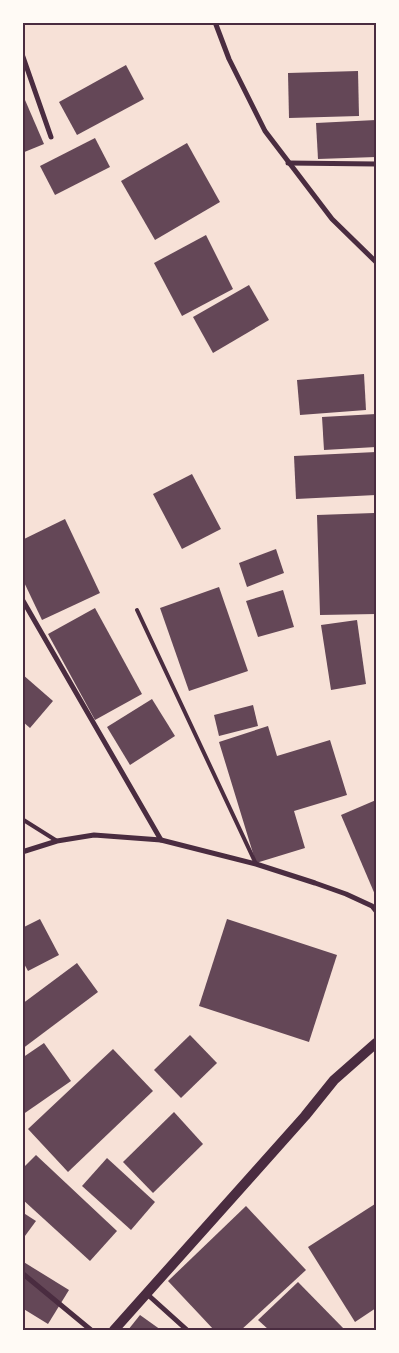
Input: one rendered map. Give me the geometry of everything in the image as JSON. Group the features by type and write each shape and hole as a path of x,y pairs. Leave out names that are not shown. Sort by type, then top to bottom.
{"main road":[{"path":"114,1330 305,1116 334,1080 376,1043"}],"street":[{"path":"216,22 229,59 265,131 288,164 332,219 376,262"},
{"path":"22,54 52,137"},
{"path":"288,164 376,164"},
{"path":"22,599 161,840"},
{"path":"22,852 57,841 94,836 161,840 256,864 346,894 372,906 376,911"},
{"path":"22,1273 91,1330"},
{"path":"147,1294 187,1330"}],"lane":[{"path":"137,610 256,864"},
{"path":"22,819 57,841"}],"building":[{"path":"126,65 144,99 77,135 59,102"},
{"path":"358,71 359,116 289,118 288,73"},
{"path":"22,93 44,144 22,153"},
{"path":"376,120 376,157 318,159 316,123"},
{"path":"95,138 110,167 55,195 40,166"},
{"path":"187,143 220,202 155,240 121,181"},
{"path":"206,235 233,289 182,316 154,263"},
{"path":"249,285 269,320 213,353 193,317"},
{"path":"364,374 366,410 300,415 297,380"},
{"path":"376,414 376,447 324,450 322,417"},
{"path":"376,452 376,495 296,499 294,456"},
{"path":"192,474 221,529 182,549 153,494"},
{"path":"374,513 376,614 320,615 317,515"},
{"path":"65,519 100,593 42,620 22,578 22,540"},
{"path":"276,549 284,573 247,587 239,563"},
{"path":"219,587 248,671 189,691 160,608"},
{"path":"283,590 294,627 258,637 246,601"},
{"path":"95,608 142,694 95,720 48,634"},
{"path":"357,620 366,684 331,690 321,625"},
{"path":"22,674 53,701 30,728 22,721"},
{"path":"152,699 175,736 130,765 107,727"},
{"path":"253,705 258,726 219,736 214,715"},
{"path":"268,726 277,756 330,740 347,795 294,811 305,848 256,863 219,742"},
{"path":"376,800 376,897 341,815"},
{"path":"40,919 59,955 28,971 22,960 22,928"},
{"path":"227,919 337,955 309,1042 199,1006"},
{"path":"77,963 98,992 22,1049 22,1004"},
{"path":"190,1035 217,1063 181,1098 154,1070"},
{"path":"44,1043 71,1081 22,1115 22,1058"},
{"path":"113,1049 153,1091 68,1172 28,1129"},
{"path":"174,1112 203,1144 153,1193 123,1162"},
{"path":"36,1155 117,1231 90,1261 22,1199 22,1169"},
{"path":"107,1158 155,1202 131,1230 82,1186"},
{"path":"375,1204 376,1308 355,1322 308,1247"},
{"path":"246,1206 306,1270 241,1330 214,1330 168,1281"},
{"path":"22,1212 36,1221 22,1240"},
{"path":"22,1261 69,1290 48,1324 22,1308"},
{"path":"298,1282 345,1330 269,1330 258,1320"},
{"path":"140,1315 161,1330 128,1330"}]}
